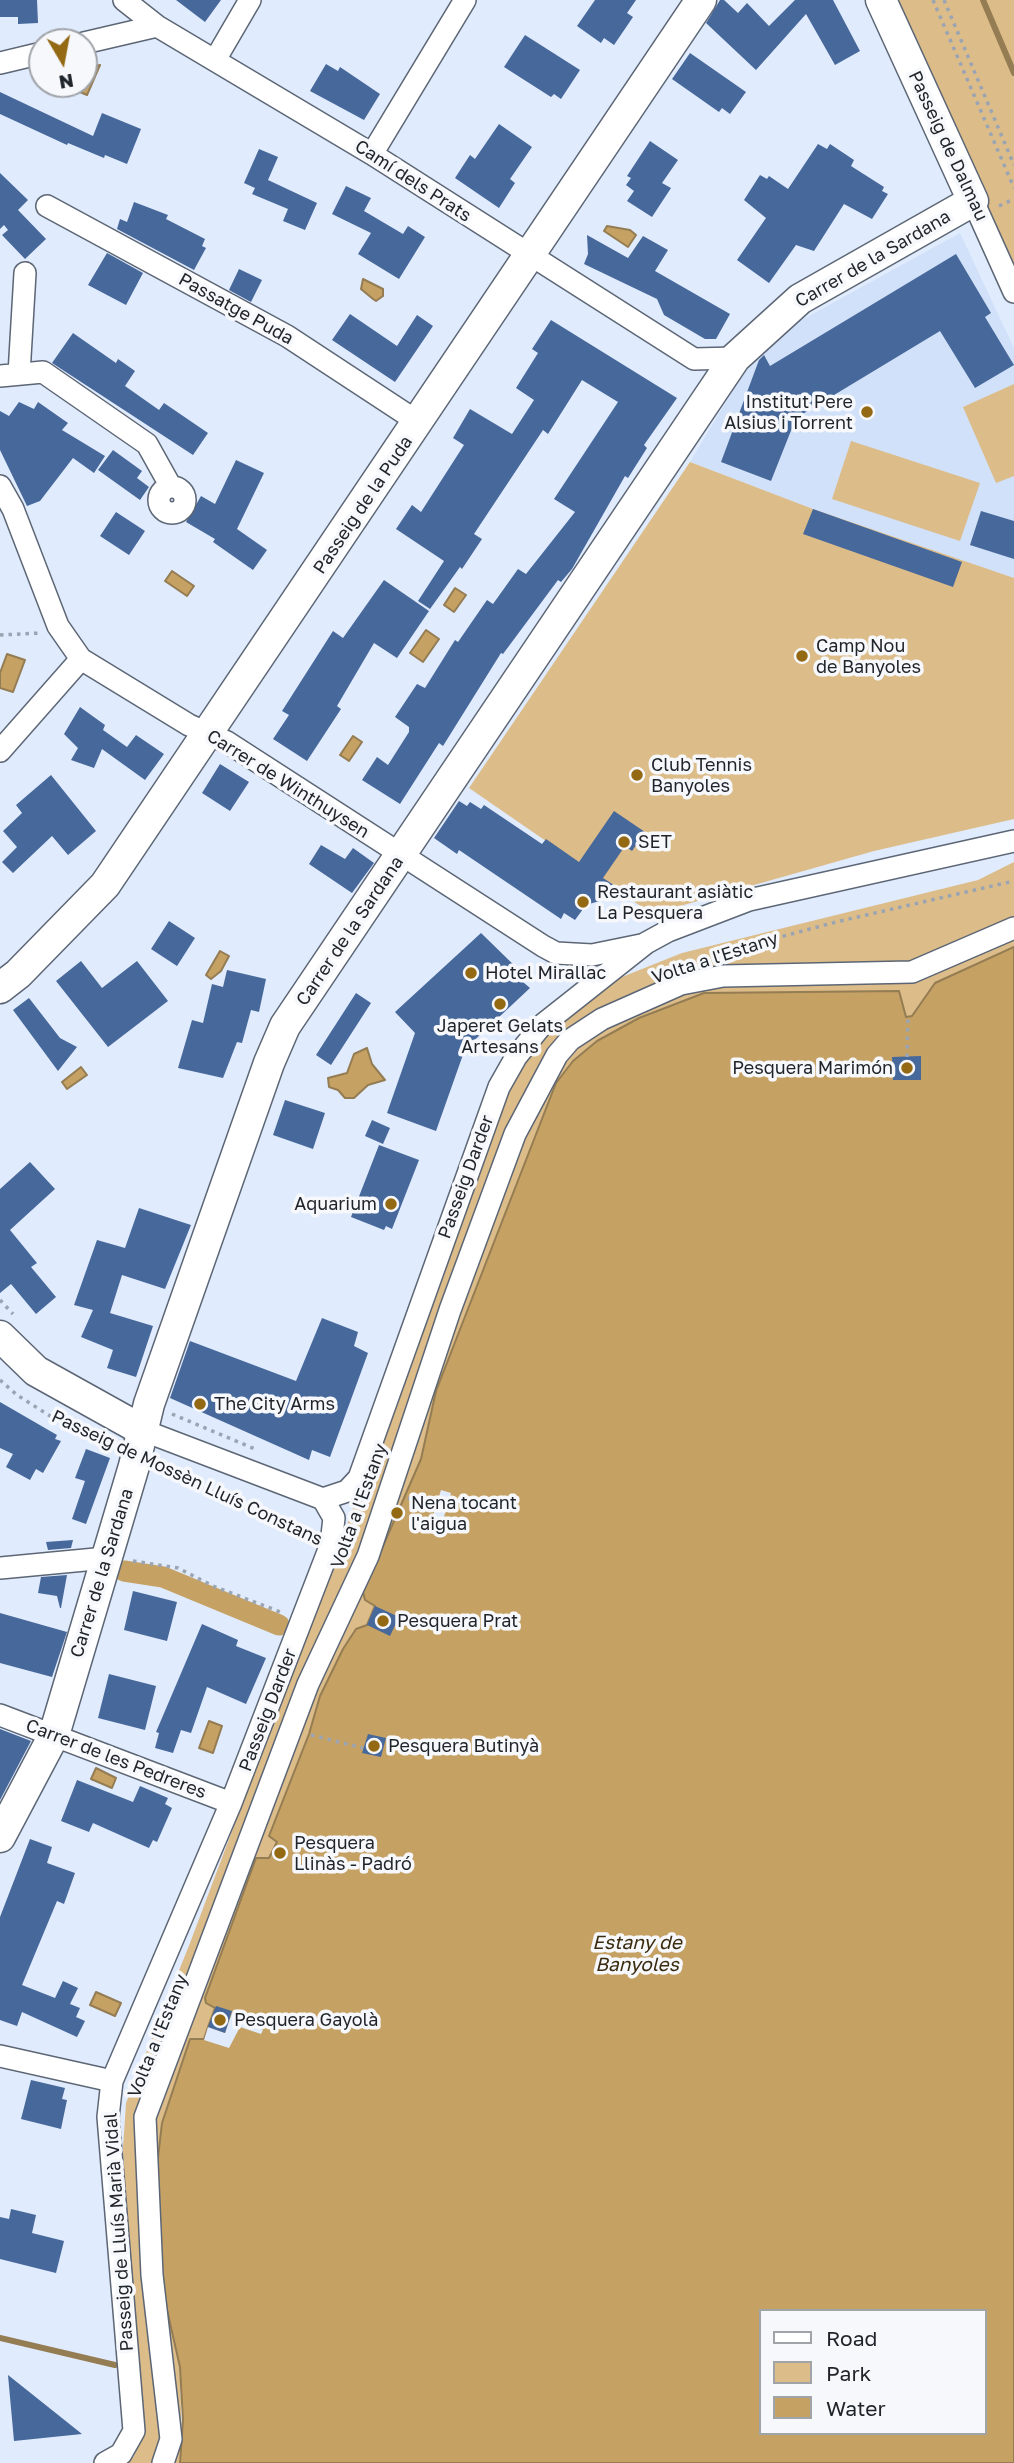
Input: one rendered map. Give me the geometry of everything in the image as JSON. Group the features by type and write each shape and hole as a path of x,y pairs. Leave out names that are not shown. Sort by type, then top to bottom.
{"main road":[{"name":"Passeig de la Puda","path":"0,988 18,974 105,885 701,0"},
{"name":"Passeig de Dalmau","path":"881,0 973,201"},
{"name":"Carrer de la Sardana","path":"0,1836 54,1735 139,1444 269,1063 285,1026 735,358 800,299 973,201"},
{"name":"Passeig de Mossèn Lluís Constans","path":"0,1336 36,1371 139,1444"}],"street":[{"name":"Camí dels Prats","path":"124,0 157,26 373,154 694,359 735,358"},
{"path":"215,60 250,0"},
{"path":"373,154 465,0"},
{"path":"98,40 157,26"},
{"path":"0,63 28,56"},
{"name":"Passeig de Dalmau","path":"973,201 1014,292"},
{"name":"Passatge Puda","path":"47,206 287,336 418,422"},
{"path":"25,272 10,375 43,372 147,444 171,487"},
{"path":"0,486 13,509 62,632 81,659 0,751"},
{"name":"Carrer de Winthuysen","path":"81,659 209,733 556,953 592,955 646,943"},
{"name":"Passeig Darder","path":"231,1803 331,1544 334,1518 323,1499 347,1491 359,1478 495,1100 516,1057 541,1026 646,943 668,931 749,900 1014,841"},
{"name":"Passeig Darder","path":"399,1493 450,1310 515,1134 557,1055 570,1040 636,1002 681,984 723,976 912,972 1014,928"},
{"name":"Passeig de Mossèn Lluís Constans","path":"139,1444 323,1499"},
{"name":"Volta a l'Estany","path":"163,2463 171,2439 152,2275 145,2117 308,1684 399,1493"},
{"path":"0,1568 106,1558"},
{"name":"Carrer de les Pedreres","path":"0,1715 231,1803"},
{"name":"Passeig de Lluís Marià Vidal","path":"105,2463 121,2454 134,2431 108,2117 112,2081 231,1803"},
{"path":"0,2056 112,2081"}],"path":[{"path":"933,0 1014,188"},
{"path":"944,0 1014,165"},
{"path":"0,635 62,632"},
{"name":"Volta a l'Estany","path":"707,957 836,922 1014,881"},
{"path":"907,1057 908,1017"},
{"name":"Passeig de Mossèn Lluís Constans","path":"0,1380 17,1395 58,1421 139,1444 331,1544"},
{"path":"399,1493 422,1503"},
{"path":"106,1558 178,1568 213,1586 303,1620"},
{"path":"309,1734 363,1748"}],"shaded area":[{"name":"Institut Pere Alsius i Torrent","path":"960,233 1014,348 1014,578 813,509 690,462 739,380 762,352 798,322"}],"green space":[{"path":"889,0 1014,0 1014,278"},
{"path":"1014,384 1014,476 996,483 963,407"},
{"path":"851,441 980,483 960,541 832,499"},
{"name":"Camp Nou de Banyoles","path":"690,462 813,509 1014,578 1014,819 874,851 652,914 469,788"},
{"path":"1014,862 1014,947 935,983 912,1016 906,1017 899,991 704,993 639,1018 597,1041 556,1083 436,1391 421,1459 386,1537 375,1606 204,2040 162,2288 180,2367 182,2453 180,2463 127,2463 134,2456 142,2434 125,2206 123,2148 126,2103 190,1943 424,1320 505,1094 533,1046 568,1014 617,979 682,953 978,880"}],"water":[{"path":"607,226 630,230 636,235 628,247 604,231"},
{"path":"363,279 383,289 383,296 376,301 361,289"},
{"path":"172,571 194,586 187,596 165,581"},
{"path":"455,588 466,595 454,612 444,605"},
{"path":"426,630 439,639 423,662 410,653"},
{"path":"7,654 25,660 13,692 0,688 0,673"},
{"path":"353,736 362,742 349,761 340,755"},
{"name":"Estany de Banyoles","path":"1014,947 1014,2463 180,2463 183,2420 180,2367 162,2288 156,2175 162,2123 190,2039 204,2039 215,2008 206,2003 205,1998 256,1858 269,1858 277,1842 269,1836 309,1734 320,1696 343,1649 356,1629 367,1625 375,1606 365,1600 363,1592 421,1459 436,1391 556,1083 573,1061 597,1041 639,1018 704,993 899,991 906,1017 912,1016 935,983"},
{"path":"220,951 229,956 221,971 211,979 206,975"},
{"path":"367,1048 372,1064 385,1080 368,1085 354,1098 345,1098 338,1090 329,1087 328,1078 347,1073 354,1054"},
{"path":"81,1067 87,1075 67,1089 62,1082"},
{"path":"209,1721 222,1726 213,1753 199,1748"},
{"path":"96,1768 116,1778 112,1788 91,1779"},
{"path":"96,1992 121,2003 115,2016 90,2005"}],"pier":[{"path":"441,1490 451,1493 441,1527 436,1526 434,1534 418,1529 420,1522 430,1525"},
{"path":"232,2013 243,2017 242,2022 263,2030 261,2034 240,2027 229,2048 204,2040 208,2027 225,2033"}],"building":[{"path":"0,0 37,0 38,23 18,24 18,17 0,17"},
{"path":"176,0 221,0 205,22"},
{"path":"595,0 636,0 627,13 633,17 614,45 604,38 601,43 577,26"},
{"path":"720,0 724,0 738,13 747,3 769,26 795,0 833,0 860,51 835,65 806,14 756,70 706,23"},
{"path":"525,35 580,70 561,99 554,94 551,97 504,67"},
{"path":"690,53 746,92 730,114 722,108 719,112 672,79"},
{"path":"326,64 338,71 340,67 380,94 364,120 310,91"},
{"path":"0,92 93,136 102,113 141,129 127,164 68,143 67,145 0,114"},
{"path":"499,124 532,147 510,179 515,183 499,208 455,178 470,155 475,159"},
{"path":"650,141 678,160 662,183 671,188 652,217 627,201 634,191 626,185 631,178 627,176"},
{"path":"818,144 827,149 830,144 854,160 851,166 884,187 882,191 888,194 872,219 844,204 814,251 796,245 769,283 737,260 766,218 744,200 760,175 767,179 769,176 788,189"},
{"path":"259,149 278,157 268,180 317,203 305,230 283,221 288,209 252,194 255,188 244,183"},
{"path":"0,173 28,200 18,210 46,239 25,259 2,235 8,230 4,225 0,229"},
{"path":"346,186 371,198 364,211 403,234 408,226 425,237 399,279 358,254 371,233 332,214"},
{"path":"134,202 168,215 166,219 205,239 202,246 206,248 194,270 117,229 120,219 127,222"},
{"path":"587,235 628,258 643,236 668,250 655,271 730,314 716,339 705,339 664,315 657,299 584,264 588,254"},
{"path":"107,253 143,273 126,305 88,285"},
{"path":"956,254 991,313 985,317 1014,365 975,388 940,331 796,418 771,481 721,462 759,360 764,355 770,366"},
{"path":"239,269 262,280 251,302 229,290"},
{"path":"350,314 397,346 417,315 433,326 395,382 332,340"},
{"path":"551,320 677,398 644,445 647,448 628,478 625,476 572,569 561,582 558,580 503,654 501,653 443,746 439,743 400,804 362,780 377,757 388,765 409,732 409,727 395,717 417,684 425,688 455,640 458,642 487,600 493,604 518,569 526,574 575,512 554,499 618,402 582,380 548,434 543,430 474,534 482,539 462,569 460,567 430,609 418,601 444,561 396,529 412,505 421,512 464,445 453,438 470,409 512,434 534,400 516,388 538,353 532,349"},
{"path":"73,333 116,363 118,359 135,371 125,386 159,410 164,403 208,433 193,455 52,363"},
{"path":"19,402 34,409 38,402 68,423 62,430 105,456 94,473 73,458 40,501 27,506 0,450 0,411 9,416"},
{"path":"113,450 142,471 137,478 149,487 140,500 98,470"},
{"path":"236,460 264,473 237,529 267,550 253,570 213,542 215,539 186,522 201,496 215,504"},
{"path":"813,509 962,562 953,587 803,534"},
{"path":"981,511 1014,521 1014,559 970,545"},
{"path":"116,512 145,531 129,555 100,536"},
{"path":"384,580 429,611 397,658 374,643 337,706 341,709 307,761 273,739 289,715 282,711 333,631 343,638"},
{"path":"80,707 105,725 103,730 127,747 136,735 164,754 145,780 102,749 94,768 71,760 78,748 64,734"},
{"path":"220,764 249,782 230,811 202,793"},
{"path":"51,775 96,831 68,855 52,836 13,873 2,862 17,847 3,831 22,813 16,805"},
{"path":"459,801 467,806 470,802 481,809 484,805 542,844 546,839 579,862 614,811 645,832 632,851 625,846 603,878 626,893 586,905 575,920 564,913 561,919 459,850 457,854 434,838"},
{"path":"321,845 345,859 353,848 374,863 352,893 309,864"},
{"path":"169,921 195,938 177,966 151,949"},
{"path":"481,933 520,971 516,976 530,988 465,1049 436,1131 387,1113 415,1033 395,1012"},
{"path":"81,961 102,988 137,961 168,1001 108,1047 56,981"},
{"path":"227,970 266,979 259,1012 251,1010 242,1043 237,1042 223,1078 178,1068 192,1020 203,1023 212,984 223,987"},
{"path":"356,993 371,1003 331,1065 316,1055"},
{"path":"29,998 60,1038 77,1047 58,1071 13,1010"},
{"name":"Pesquera Marimón","path":"921,1056 921,1080 893,1080 892,1057"},
{"path":"285,1100 325,1113 313,1149 273,1135"},
{"path":"372,1120 390,1128 383,1144 365,1136"},
{"path":"379,1145 419,1160 392,1229 386,1226 384,1230 351,1217"},
{"path":"30,1162 55,1189 10,1230 37,1263 31,1267 56,1297 36,1314 11,1284 0,1293 0,1189"},
{"path":"139,1208 191,1225 165,1289 122,1275 110,1313 153,1326 136,1377 107,1368 113,1350 81,1337 93,1310 74,1305 97,1240 125,1248"},
{"path":"322,1318 358,1332 354,1346 368,1353 330,1457 312,1450 309,1460 170,1398 190,1341 296,1381"},
{"path":"0,1402 57,1435 55,1439 61,1441 43,1473 36,1469 30,1480 6,1467 13,1454 0,1448"},
{"path":"86,1449 110,1458 86,1524 72,1519 85,1481 75,1478"},
{"path":"73,1540 71,1548 48,1550 46,1542"},
{"path":"67,1575 61,1608 57,1596 38,1593 41,1577"},
{"path":"133,1591 177,1602 167,1641 124,1630"},
{"name":"Pesquera Prat","path":"375,1606 399,1617 390,1636 367,1625"},
{"path":"0,1613 67,1632 52,1677 0,1663"},
{"path":"202,1624 238,1640 236,1646 266,1658 246,1704 207,1687 191,1733 181,1730 173,1753 155,1748 159,1733 156,1732"},
{"path":"109,1674 156,1686 145,1730 98,1718"},
{"path":"0,1729 31,1741 0,1800"},
{"name":"Pesquera Butinyà","path":"368,1734 386,1738 381,1757 362,1753"},
{"path":"77,1780 133,1802 140,1786 168,1798 165,1804 172,1808 157,1842 153,1840 149,1848 93,1823 89,1832 61,1821"},
{"path":"30,1839 52,1847 47,1863 75,1873 64,1904 57,1901 22,1985 55,1998 63,1981 78,1988 70,2004 80,2008 76,2017 85,2021 77,2037 22,2012 17,2026 0,2020 0,1917"},
{"name":"Pesquera Gayolà","path":"216,2006 232,2011 225,2033 208,2027"},
{"path":"31,2080 65,2088 62,2099 67,2100 61,2129 21,2119"},
{"path":"11,2209 36,2215 32,2233 64,2241 56,2273 0,2259 0,2217 9,2219"},
{"path":"8,2375 82,2434 14,2441"}],"waterway":[{"path":"983,0 1014,73"},
{"path":"124,1571 163,1577 279,1625"},
{"path":"0,2338 115,2365"}],"place":[{"name":"Institut Pere Alsius i Torrent","path":"867,412"},
{"name":"Camp Nou de Banyoles","path":"802,656"},
{"name":"Club Tennis Banyoles","path":"637,775"},
{"name":"SET","path":"624,842"},
{"name":"Restaurant asiàtic La Pesquera","path":"583,902"},
{"name":"Hotel Mirallac","path":"471,973"},
{"name":"Japeret Gelats Artesans","path":"500,1004"},
{"name":"Pesquera Marimón","path":"907,1068"},
{"name":"Aquarium","path":"391,1204"},
{"name":"The City Arms","path":"200,1404"},
{"name":"Nena tocant l'aigua","path":"397,1513"},
{"name":"Pesquera Prat","path":"383,1621"},
{"name":"Pesquera Butinyà","path":"374,1746"},
{"name":"Pesquera Llinàs - Padró","path":"280,1853"},
{"name":"Pesquera Gayolà","path":"220,2020"}]}
